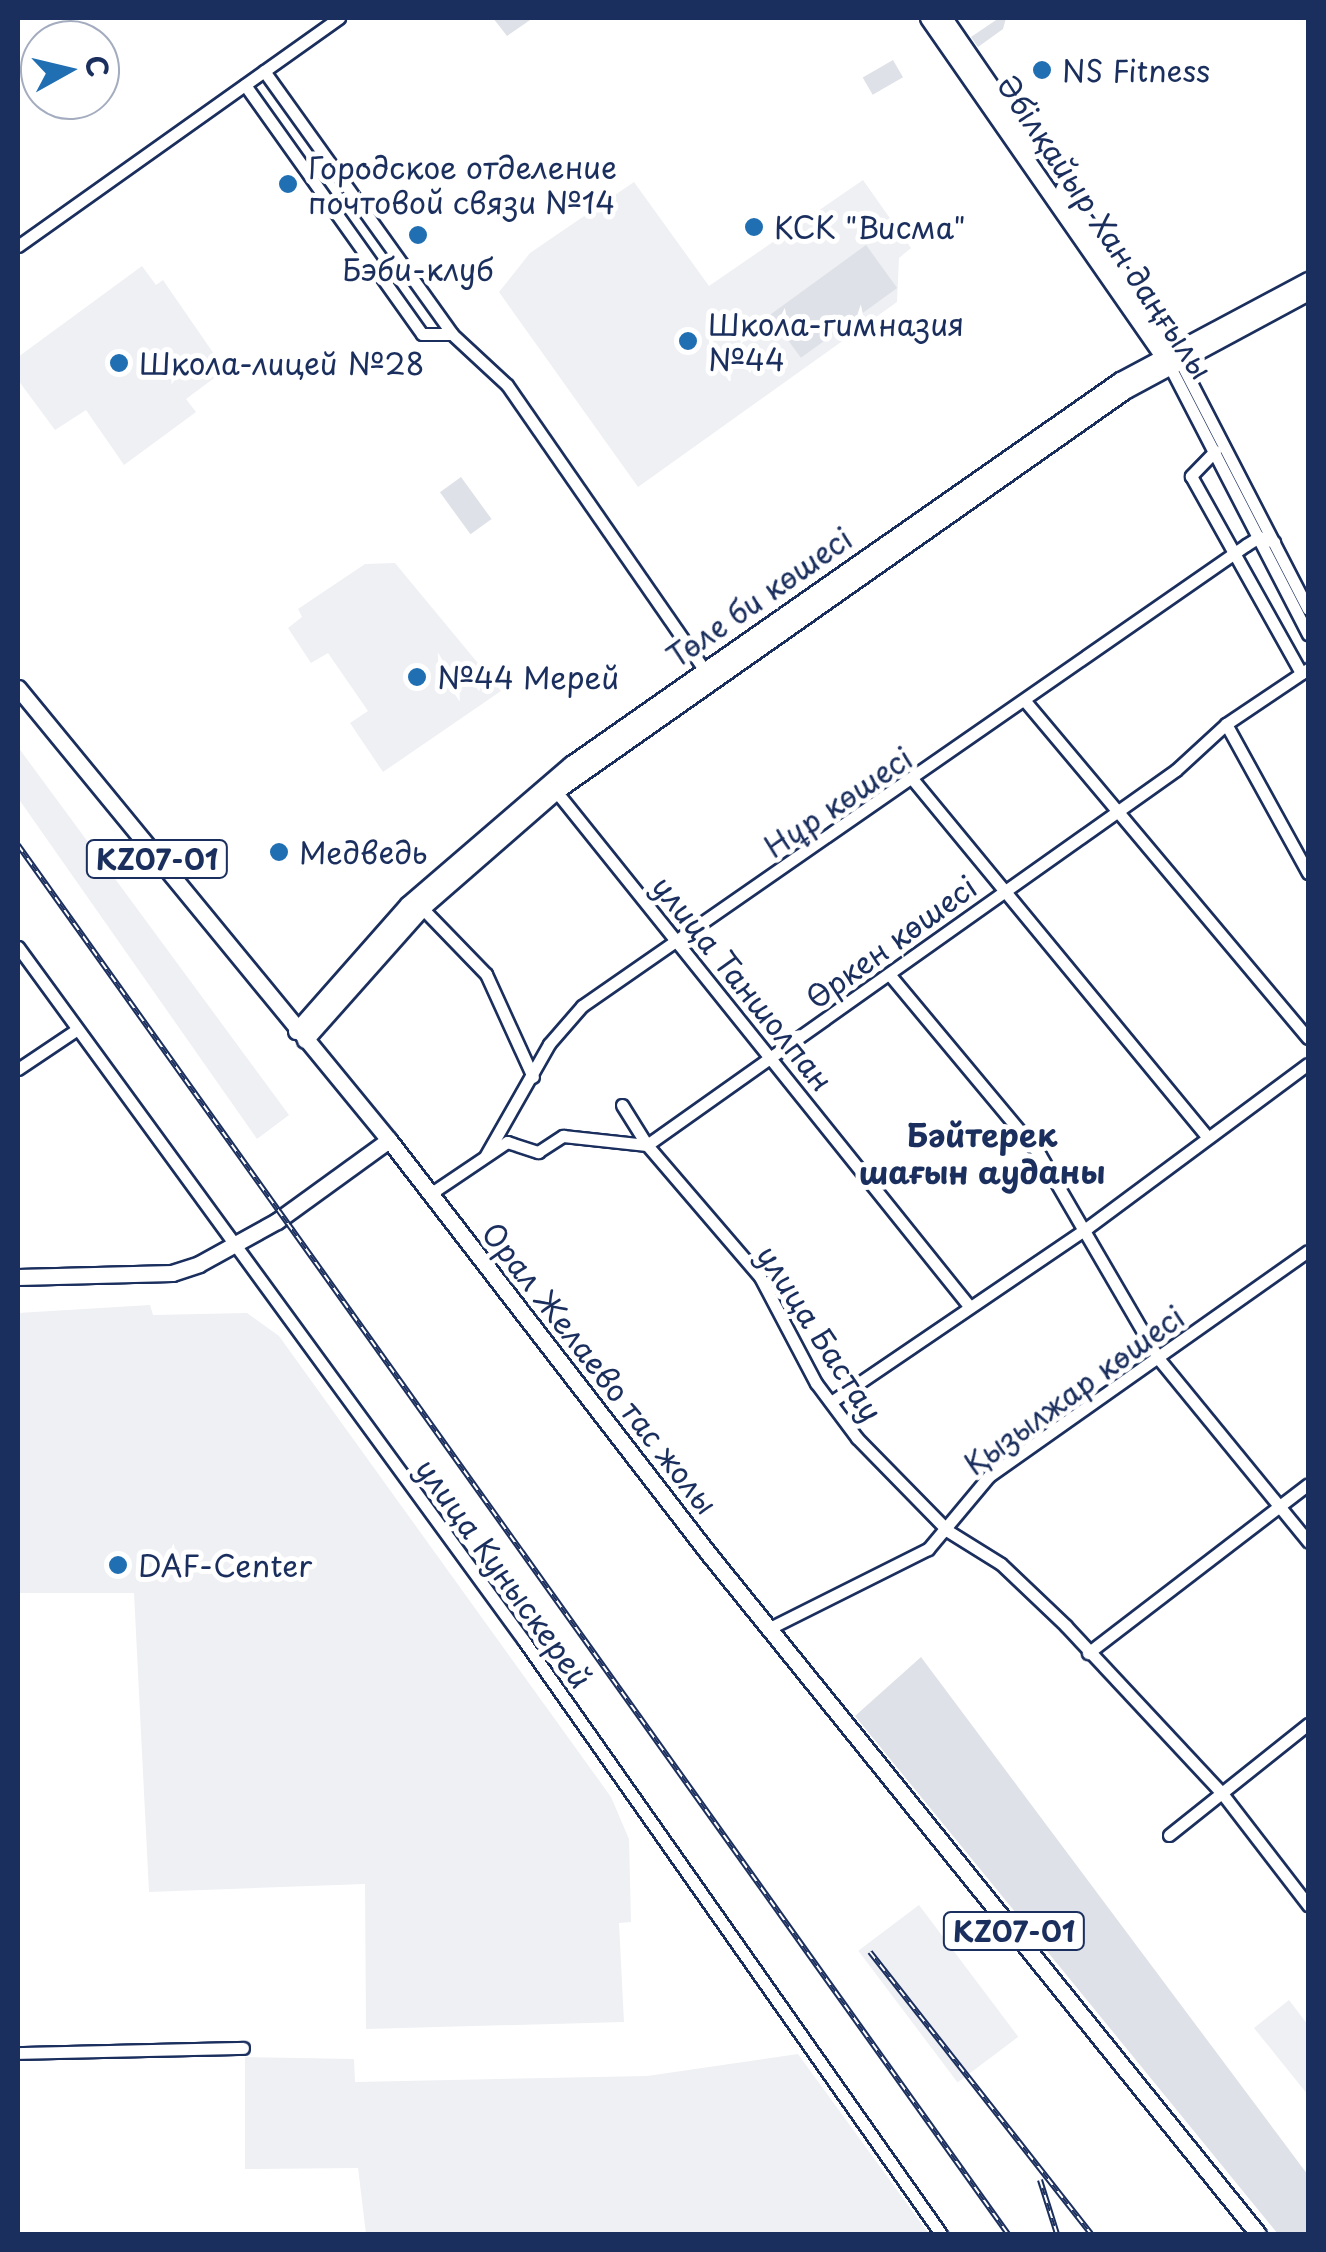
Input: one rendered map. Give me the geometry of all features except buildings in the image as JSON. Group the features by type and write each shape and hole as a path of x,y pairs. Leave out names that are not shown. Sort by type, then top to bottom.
{"main road":[{"name":"Әбілқайыр Хан даңғылы","path":"928,18 1171,357"},
{"name":"Әбілқайыр Хан даңғылы","path":"944,18 1171,357"},
{"name":"Төле би көшесі","path":"300,1036 408,904 552,786 1171,357 1308,280"},
{"name":"Төле би көшесі","path":"1171,357 1308,292"},
{"name":"KZ07-01","path":"18,688 389,1140"},
{"name":"Төле би көшесі","path":"300,1036 422,908 552,786"},
{"path":"18,1277 172,1273 232,1250 389,1140"},
{"name":"Орал Желаево тас жолы","path":"389,1140 770,1628"},
{"name":"KZ07-01","path":"770,1628 1258,2234"}],"street":[{"path":"18,246 340,18"},
{"path":"264,71 452,334 506,385 708,675"},
{"path":"245,84 422,334 452,334"},
{"name":"Әбілқайыр Хан даңғылы","path":"1171,357 1308,634"},
{"name":"Әбілқайыр Хан даңғылы","path":"1171,357 1308,609"},
{"path":"1215,451 1191,476 1305,671"},
{"path":"1259,538 1274,542"},
{"name":"Нұр көшесі","path":"481,1162 534,1077 549,1044 582,1006 914,781 1259,538"},
{"name":"Өркен көшесі","path":"647,1145 1116,813 1226,724 1305,671"},
{"path":"1025,701 1308,1038"},
{"path":"1226,724 1308,873"},
{"path":"914,781 1000,892 1206,1136"},
{"name":"улица Таншолпан","path":"552,786 969,1306"},
{"path":"422,908 486,974 534,1077"},
{"name":"улица Куныскерей","path":"18,947 232,1250 254,1269 524,1641 941,2234"},
{"path":"890,974 1040,1155 1087,1228 1158,1358 1308,1542"},
{"path":"18,1070 76,1030"},
{"path":"831,1402 1087,1228 1308,1064"},
{"name":"улица Бастау","path":"622,1105 647,1145 760,1277 831,1402 881,1464 948,1531 1000,1564 1088,1653 1221,1792 1308,1905"},
{"path":"430,1194 517,1141 538,1152 563,1136 647,1145"},
{"name":"Қызылжар көшесі","path":"770,1628 928,1550 948,1531 989,1476 1308,1251"},
{"path":"1088,1653 1308,1484"},
{"path":"1169,1836 1308,1724"},
{"path":"18,2053 243,2048"}],"shaded area":[{"path":"493,18 533,18 507,36"},
{"path":"999,18 1006,18 1003,29 978,47 971,37"},
{"path":"893,60 903,77 873,95 863,78"},
{"name":"Школа-гимназия №44","path":"863,180 911,248 899,258 897,302 638,487 499,292 530,253 634,182 709,286"},
{"path":"866,245 897,288 801,358 770,315"},
{"name":"Школа-лицей №28","path":"142,266 156,285 163,280 225,370 186,399 196,412 124,465 86,410 55,430 18,380 18,357"},
{"path":"461,477 492,519 471,534 440,492"},
{"name":"№44 Мерей","path":"395,563 501,691 383,772 350,723 368,711 328,653 311,663 288,628 302,617 298,609 365,564"},
{"path":"18,747 289,1115 257,1139 18,798"},
{"path":"150,1305 153,1315 247,1313 279,1336 611,1797 629,1839 631,1922 619,1923 624,2022 366,2029 365,1884 149,1892 134,1593 18,1593 18,1313"},
{"path":"921,1657 1308,2175 1308,2234 1278,2234 855,1716"},
{"path":"919,1905 1018,2037 958,2083 858,1951"},
{"path":"1289,2000 1308,2025 1308,2095 1254,2028"},
{"path":"798,2054 929,2234 366,2234 358,2168 245,2169 245,2057 354,2059 355,2082 647,2076"}],"railway":[{"path":"18,845 1008,2234"},
{"path":"870,1952 1091,2234"},
{"path":"1040,2180 1057,2234"}],"place":[{"name":"NS Fitness","path":"1042,70"},
{"name":"Городское отделение почтовой связи №14","path":"288,184"},
{"name":"КСК \"Висма\"","path":"754,227"},
{"name":"Бэби-клуб","path":"418,235"},
{"name":"Школа-гимназия №44","path":"688,341"},
{"name":"Школа-лицей №28","path":"119,363"},
{"name":"№44 Мерей","path":"417,677"},
{"name":"Медведь","path":"279,852"},
{"name":"DAF-Center","path":"118,1565"}],"district":[{"name":"Бәйтерек шағын ауданы","path":"982,1154"}]}
